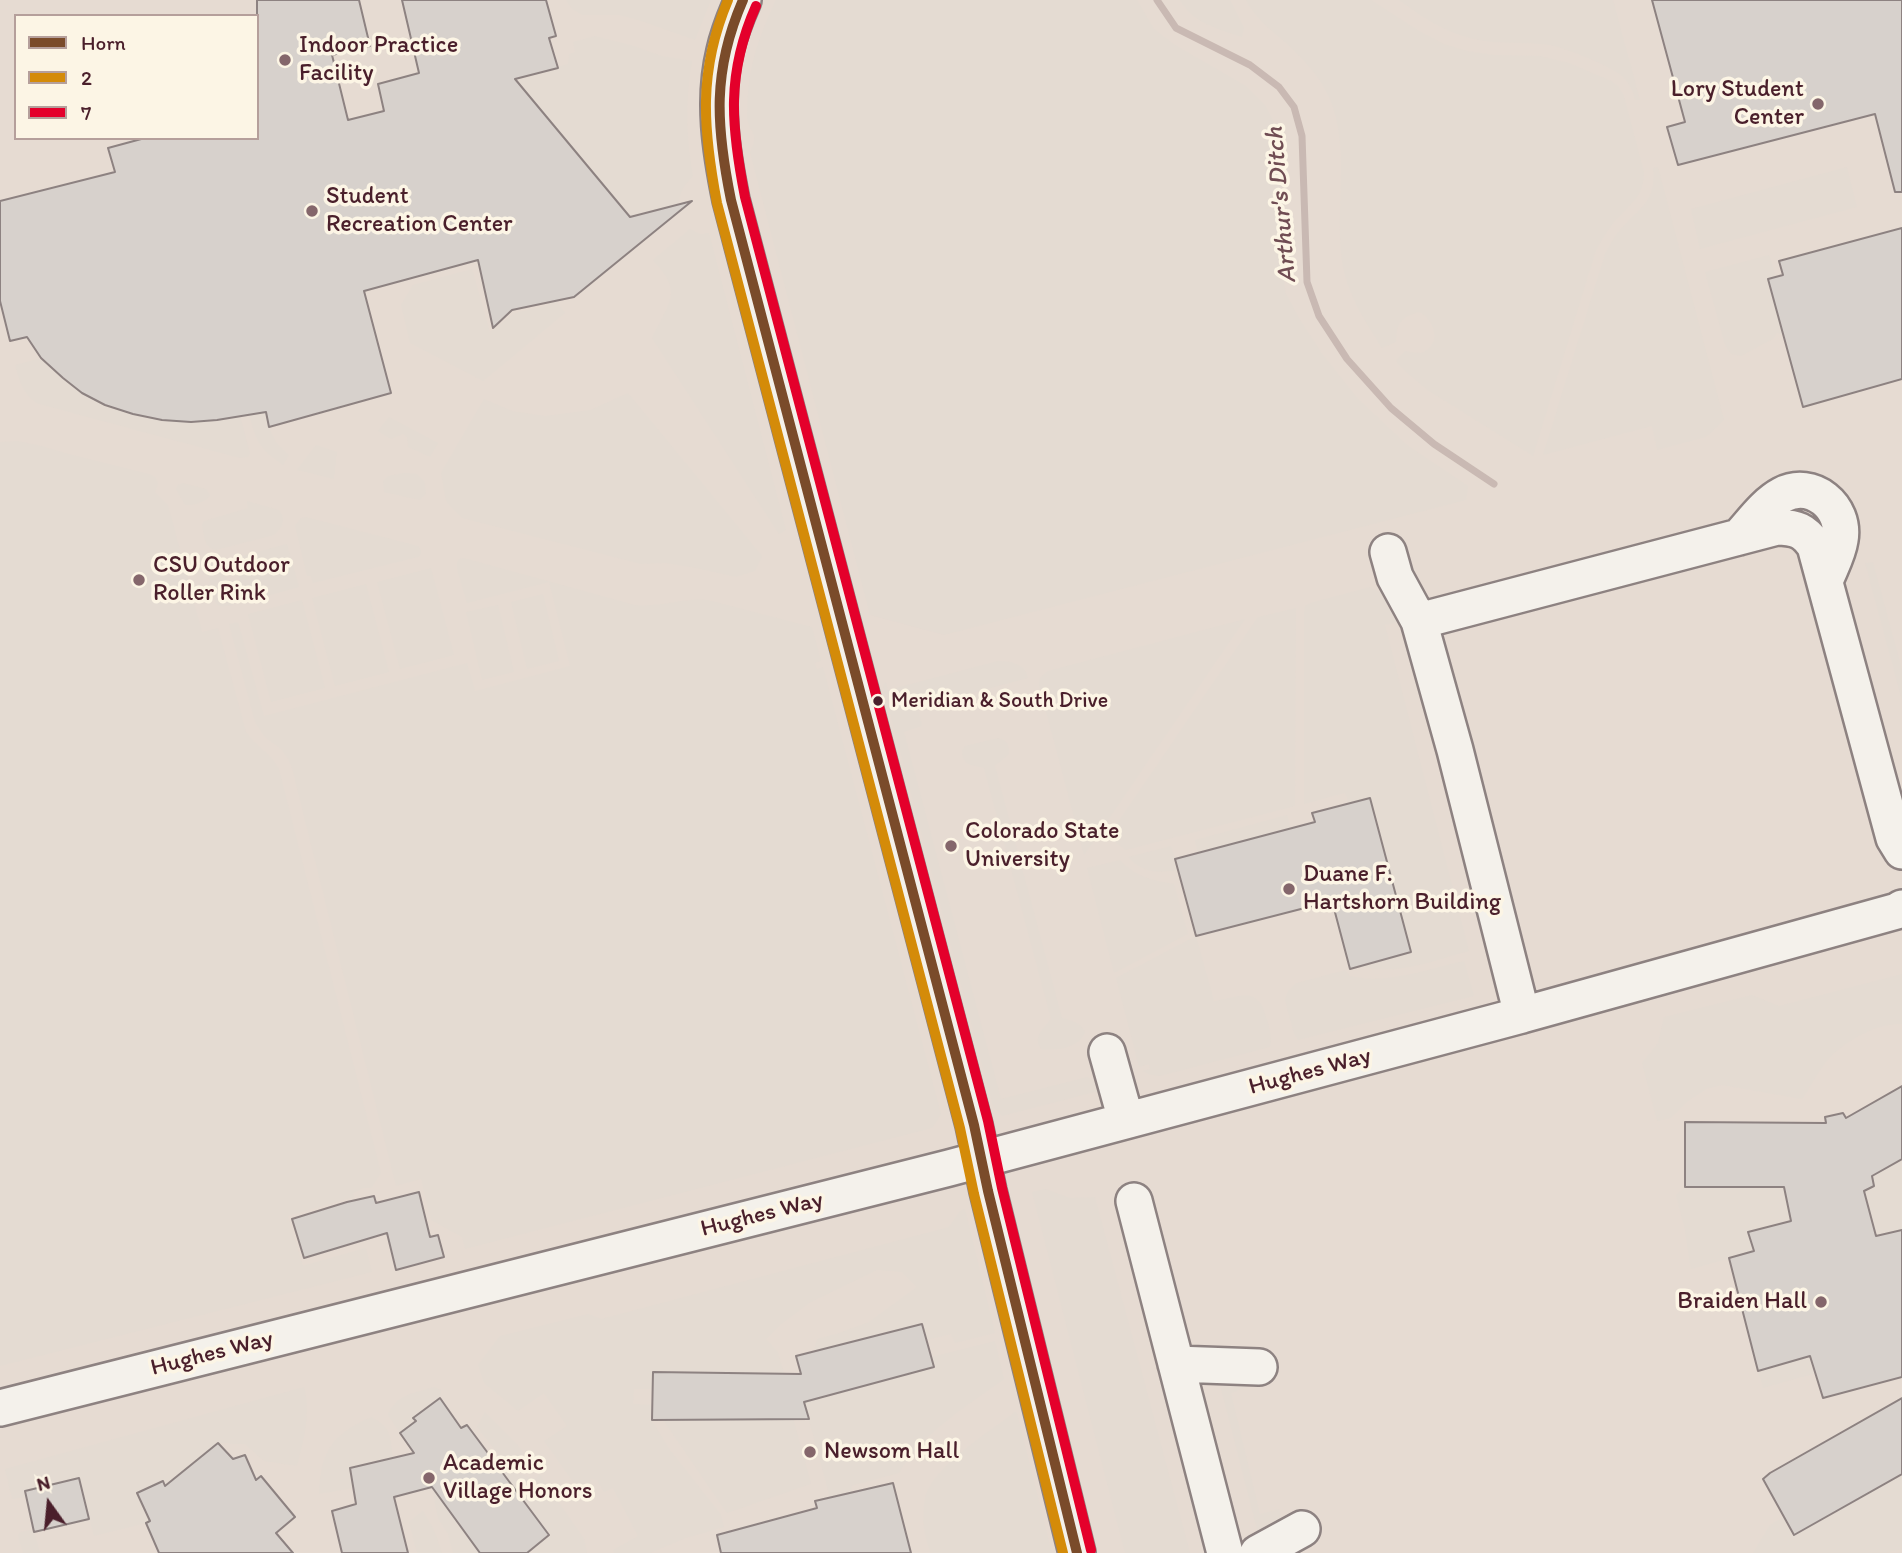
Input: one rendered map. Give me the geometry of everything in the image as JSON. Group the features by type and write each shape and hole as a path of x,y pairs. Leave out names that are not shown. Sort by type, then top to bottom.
{"street":[{"path":"743,0 725,50 719,86 723,163 974,1125 1032,1375 1077,1553"},
{"path":"1419,621 1777,527 1794,527 1808,536 1815,546 1894,838 1902,851"},
{"path":"1388,552 1395,577 1419,621 1455,750 1522,1015"},
{"name":"Hughes Way","path":"0,1408 981,1158 1522,1015 1902,908"},
{"path":"1107,1052 1126,1119"},
{"path":"1134,1201 1225,1553"},
{"path":"1176,1364 1259,1367"},
{"path":"1258,1553 1302,1529"}],"shaded area":[{"name":"Colorado State University","path":"0,0 1902,0 1902,1553 0,1553"},
{"path":"566,0 711,0 695,40 619,15 582,15 572,9"},
{"path":"776,0 1137,0 1154,29 1175,45 1246,86 1265,105 1277,129 1283,162 1281,260 1286,294 1323,355 1358,399 1407,445 1468,486 1466,500 944,635 870,615 750,152 754,140 747,117 751,72 759,40"},
{"path":"1180,0 1230,0 1244,28 1242,37 1199,20"},
{"path":"1246,0 1371,0 1444,44 1467,51 1494,55 1540,56 1569,63 1619,87 1624,96 1644,172 1642,188 1635,200 1612,224 1596,250 1533,456 1429,391 1396,361 1405,351 1422,352 1431,345 1434,329 1424,315 1419,312 1404,319 1397,330 1396,342 1382,348 1352,296 1344,273 1340,242 1340,145 1333,107 1320,80 1307,64 1259,18"},
{"path":"1399,0 1613,0 1640,100 1635,100 1628,82 1623,77 1588,58 1549,45 1483,41 1454,33"},
{"path":"595,36 662,56 692,61 687,119 693,176 683,189 679,205 630,217 530,97 523,99 517,79 568,64 569,54 575,52 573,42"},
{"path":"1658,167 1724,420 1706,437 1657,450 1652,426 1543,455 1605,254 1618,233 1645,204 1652,189 1653,168"},
{"path":"1847,167 1857,207 1700,249 1691,209"},
{"path":"690,229 700,234 709,233 786,530 779,534 652,338 668,306 671,290 663,271 653,260"},
{"path":"1769,255 1776,277 1783,335 1777,333 1773,339 1741,356 1731,354 1725,345 1705,272"},
{"path":"472,269 490,332 515,313 549,305 548,291 565,313 483,381 410,343 401,305 413,285"},
{"path":"41,358 105,405 133,414 191,422 240,416 250,453 248,457 240,458 39,404 26,392 15,365"},
{"path":"628,393 762,556 755,571 736,577 665,563 641,564 462,518 446,501 441,473 484,399 512,411 545,416 590,410"},
{"path":"264,404 274,438 289,455 283,465 262,447 253,428 248,409"},
{"path":"389,417 438,443 430,457 408,447 407,437 403,434 391,439 378,431"},
{"path":"17,441 155,477 158,484 155,492 168,505 202,632 218,628 246,732 279,769 381,1173 371,1188 363,1188 353,1193 354,1197 288,1216 303,1266 366,1248 372,1272 0,1366 0,442"},
{"path":"316,445 337,452 334,479 297,470"},
{"path":"417,474 425,483 426,494 419,500 384,492 383,481 388,476"},
{"path":"183,483 206,489 210,495 199,503 185,505 176,489"},
{"path":"247,501 279,510 283,520 277,532 216,550 209,547 203,533 204,521 248,508"},
{"path":"306,517 418,546 421,554 418,557 313,583 311,576 307,576 295,526 301,518"},
{"path":"287,544 299,587 245,602 234,558"},
{"path":"464,558 635,605 708,600 812,627 821,661 815,663 817,669 823,667 941,1114 932,1128 465,1249 462,1237 431,1220 421,1179 396,1186 292,768 281,749 265,737 255,722 229,624 238,622 264,716 467,663 475,691 570,666 549,582 467,603 457,569 459,559"},
{"path":"222,561 233,605 218,605 215,601 206,568 211,563"},
{"path":"1873,562 1902,670 1902,700 1865,563"},
{"path":"431,568 454,655 400,669 377,582"},
{"path":"366,584 389,672 335,686 312,598"},
{"path":"1370,587 1398,601 1403,621 1385,625 1469,951 1415,966 1387,970 1360,966 1411,952 1371,798 1349,803 1345,793 1304,804 1305,606"},
{"path":"543,594 559,661 527,669 511,602"},
{"path":"302,600 325,688 271,702 248,614"},
{"path":"498,605 514,672 482,680 466,612"},
{"path":"1296,608 1295,806 1126,850 1108,837 1258,617"},
{"path":"1245,619 1084,855 1039,685 1040,678 1048,671"},
{"path":"998,661 1017,664 1024,669 1028,678 924,706 921,697 909,700 911,710 918,708 922,726 904,732 1001,1099 1087,1077 1095,1082 1099,1091 1002,1116 993,1106 883,686 886,682 888,690"},
{"path":"998,738 1007,743 1009,754 995,766 1062,1018 1078,1024 1085,1032 1078,1042 1060,1049 1041,1049 1039,1045 1038,1037 1051,1019 984,768 968,764 962,751 965,746"},
{"path":"1287,815 1290,828 1198,853 1195,840"},
{"path":"1171,846 1179,870 1151,871 1140,867 1128,857"},
{"path":"1120,860 1144,877 1174,884 1188,934 1114,973 1087,868"},
{"path":"1196,936 1214,1001 1248,996 1259,1001 1269,1027 1270,1047 1160,1076 1151,1075 1142,1071 1150,1069 1149,1064 1139,1067 1116,978"},
{"path":"1464,961 1474,996 1298,1040 1294,1034 1285,1000 1288,991 1297,983 1345,970 1350,976 1379,979"},
{"path":"1902,974 1902,1024 1874,1029 1840,1048 1825,1063 1802,1099 1722,1085 1706,1089 1688,1101 1671,1118 1657,1121 1642,1063 1658,1043 1664,1017 1752,995 1779,1006"},
{"path":"1902,1159 1902,1230 1876,1236 1864,1192 1874,1186 1872,1176"},
{"path":"1685,1187 1825,1188 1789,1210 1791,1221 1749,1232 1754,1251 1691,1269 1676,1195"},
{"path":"1046,1189 1070,1198 1095,1197 1190,1553 1125,1553 1032,1192"},
{"path":"965,1209 995,1333 955,1343 951,1334 927,1340 922,1325 814,1351 817,1339 869,1322 917,1287 902,1272 877,1270 809,1303 766,1339 778,1353 784,1373 654,1372 652,1389 634,1389 633,1404 653,1405 652,1421 670,1450 721,1515 724,1527 686,1538 650,1553 614,1553 613,1550 638,1536 613,1488 604,1492 597,1480 591,1479 587,1490 582,1494 544,1441 567,1426 544,1393 518,1411 484,1383 478,1365 500,1336 588,1314 601,1319 949,1227 961,1210"},
{"path":"995,1341 1004,1379 932,1433 899,1473 851,1486 853,1499 832,1505 804,1402 933,1368 931,1357"},
{"path":"1811,1356 1816,1373 1763,1388 1758,1371"},
{"path":"1218,1377 1246,1379 1248,1387 1231,1393 1260,1514 1279,1509 1282,1520 1258,1533"},
{"path":"304,1387 307,1417 297,1466 264,1461 245,1444 218,1443 167,1488 163,1481 137,1493 152,1520 94,1536 79,1479 25,1491 26,1497 12,1499 5,1469"},
{"path":"434,1387 441,1390 440,1398 400,1433 388,1415 391,1408 407,1395"},
{"path":"485,1412 517,1444 536,1469 533,1471 505,1463 477,1427"},
{"path":"1015,1412 1052,1553 931,1553 923,1520 925,1499 930,1487 938,1475 963,1451"},
{"path":"371,1417 386,1429 393,1458 353,1488 319,1494 322,1466 331,1446 346,1431"},
{"path":"793,1417 811,1484 727,1513 663,1420 788,1419"},
{"path":"498,1467 535,1479 540,1475 584,1539 587,1553 534,1553 531,1549 549,1535"},
{"path":"1902,1474 1902,1549 1885,1553 1753,1553 1770,1525 1784,1517 1794,1535"},
{"path":"432,1487 480,1553 453,1553 448,1534 438,1518"},
{"path":"423,1511 434,1530 442,1553 417,1553 409,1522"},
{"path":"20,1532 34,1532 40,1553 23,1553 18,1536"}],"building":[{"name":"Student Recreation Center","path":"257,0 359,0 370,46 332,55 348,120 384,111 378,84 419,73 402,0 546,0 556,36 549,38 558,68 515,79 630,217 692,201 574,297 512,310 493,328 478,260 364,291 391,393 269,427 266,412 191,422 162,420 105,405 82,393 63,378 41,358 27,337 10,341 0,301 0,201 115,172 108,148 138,140 259,140"},
{"name":"Lory Student Center","path":"1652,0 1902,0 1902,192 1895,192 1875,114 1678,165 1667,127 1685,122"},
{"path":"1902,228 1902,379 1803,407 1768,279 1783,275 1779,261"},
{"name":"Duane F. Hartshorn Building","path":"1370,798 1411,952 1350,969 1332,901 1196,936 1175,859 1315,822 1312,813"},
{"name":"Braiden Hall","path":"1902,1086 1902,1159 1872,1176 1874,1186 1864,1191 1876,1236 1902,1230 1902,1377 1823,1398 1810,1356 1758,1371 1729,1258 1754,1251 1748,1232 1791,1221 1784,1187 1685,1187 1685,1122 1826,1123 1825,1117 1843,1113 1846,1118"},
{"path":"419,1192 430,1237 438,1235 444,1257 396,1270 387,1233 304,1258 292,1219 374,1196 376,1203"},
{"path":"922,1324 934,1367 804,1402 809,1419 652,1420 653,1372 801,1374 796,1356"},
{"name":"Academic Village Honors","path":"440,1398 461,1428 467,1425 549,1535 527,1553 480,1553 432,1487 394,1497 408,1553 342,1553 332,1511 356,1504 350,1468 414,1453 400,1433 416,1421 413,1418"},
{"path":"1902,1398 1902,1474 1794,1535 1763,1479"},
{"path":"218,1443 233,1459 245,1455 256,1480 261,1476 295,1517 276,1533 293,1553 159,1553 146,1523 150,1521 137,1493 163,1481 165,1486"},
{"path":"79,1478 89,1519 34,1532 25,1491"},
{"path":"893,1483 911,1553 721,1553 717,1535 817,1508 815,1501"}],"waterway":[{"name":"Arthur's Ditch","path":"1157,0 1176,28 1250,65 1279,87 1294,107 1302,136 1307,282 1319,316 1347,359 1391,408 1434,444 1494,484"}],"transit line":[{"name":"2","path":"728,0 712,51 706,100 706,125 717,203 960,1128 1063,1553"},
{"name":"Horn","path":"743,0 726,51 720,99 722,148 731,200 974,1125 1077,1553"},
{"name":"7","path":"756,6 740,55 734,100 734,123 745,197 988,1121 1091,1550"}],"place":[{"name":"Indoor Practice Facility","path":"285,60"},
{"name":"Lory Student Center","path":"1818,104"},
{"name":"Student Recreation Center","path":"312,211"},
{"name":"CSU Outdoor Roller Rink","path":"139,580"},
{"name":"Meridian & South Drive","path":"878,701"},
{"name":"Colorado State University","path":"951,846"},
{"name":"Duane F. Hartshorn Building","path":"1289,889"},
{"name":"Braiden Hall","path":"1821,1302"},
{"name":"Newsom Hall","path":"810,1452"},
{"name":"Academic Village Honors","path":"429,1478"}]}
